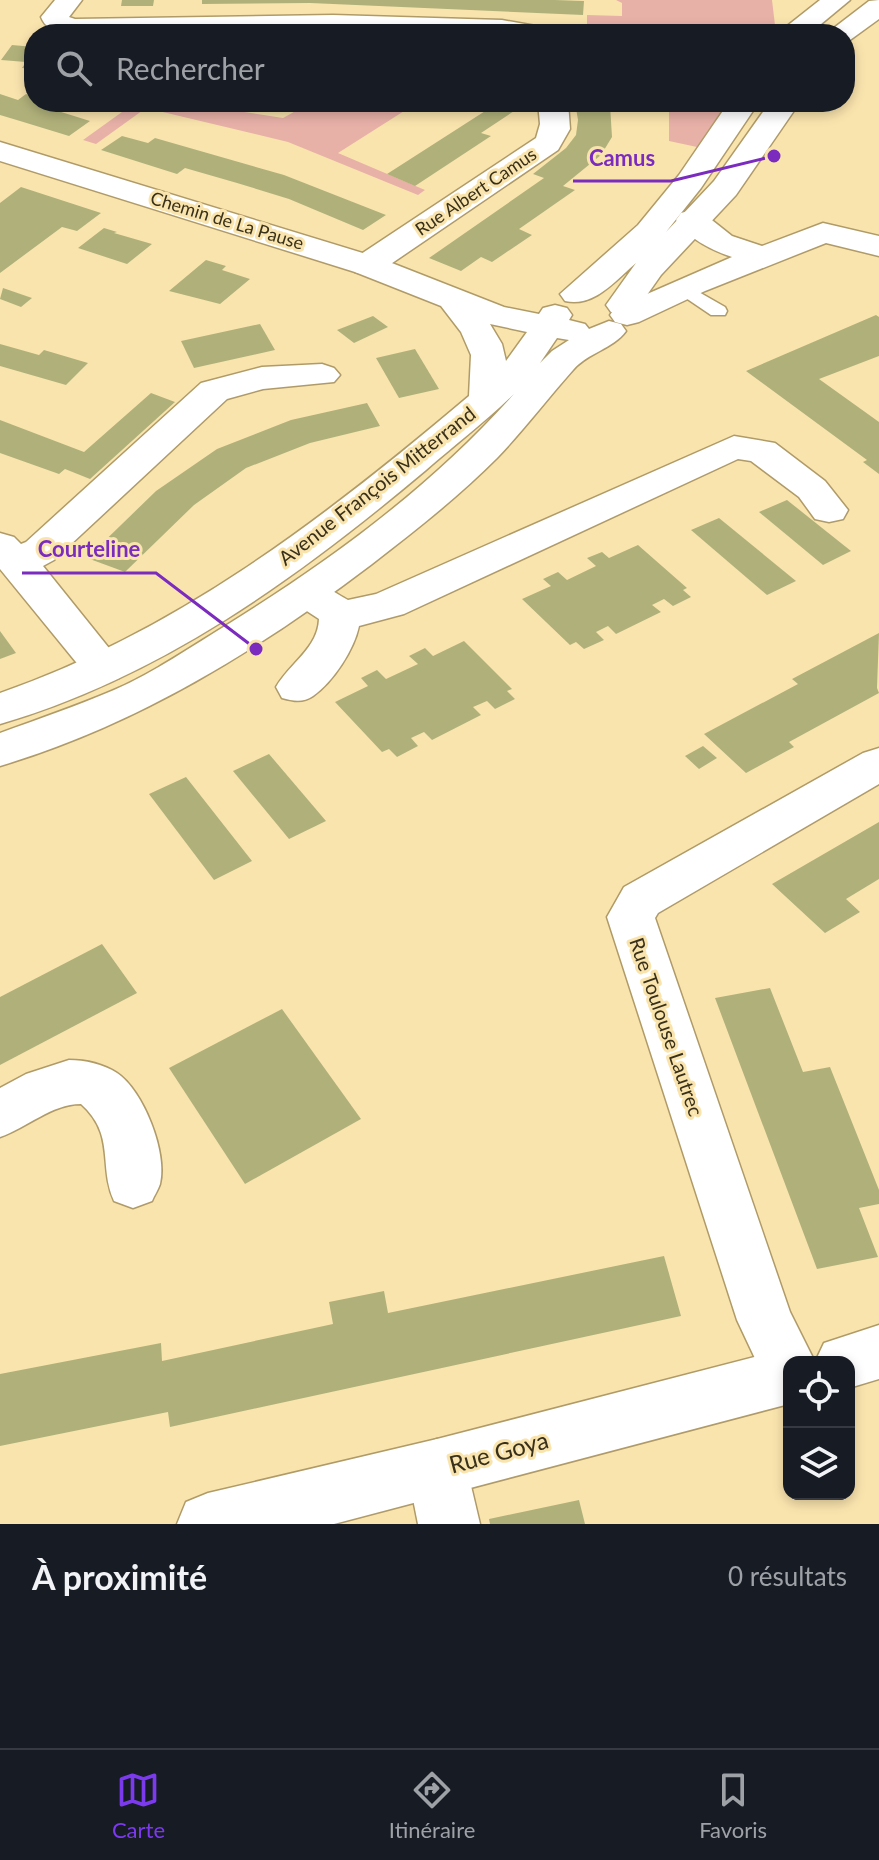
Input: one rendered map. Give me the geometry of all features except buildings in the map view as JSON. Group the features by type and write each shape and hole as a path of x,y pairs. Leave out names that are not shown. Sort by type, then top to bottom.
{"street":[{"path":"64,24 57,22 55,17 69,0"},
{"path":"792,24 800,0"},
{"path":"803,24 837,0"},
{"path":"854,24 879,7"},
{"path":"268,24 367,24"},
{"name":"Rue Albert Camus","path":"367,265 547,144 555,135 554,112"},
{"name":"Avenue François Mitterrand","path":"0,750 130,700 323,604 486,448 564,358 622,262 659,219 737,112"},
{"name":"Avenue François Mitterrand","path":"0,709 104,668 186,625 259,578 386,484 692,220 732,179 778,112"},
{"name":"Chemin de La Pause","path":"0,151 367,265 495,315 591,310"},
{"path":"692,220 721,243 761,256"},
{"path":"591,310 688,286 823,233 879,246"},
{"path":"451,296 471,320 491,362 492,374 486,400"},
{"path":"8,554 40,551 214,391 262,378 322,375"},
{"path":"323,604 354,614 390,604 721,451 753,441 831,503"},
{"path":"8,554 104,668"},
{"path":"297,687 332,644 341,625 323,604"},
{"name":"Rue Toulouse Lautrec","path":"783,1356 765,1320 631,917 641,900 879,764"},
{"path":"0,1115 52,1087 72,1082 93,1085 106,1095 131,1134 135,1158 133,1184"},
{"path":"855,1359 879,1352"},
{"name":"Rue Goya","path":"208,1524 443,1496 783,1378"}],"lane":[{"path":"688,286 718,311"}],"shaded area":[{"path":"616,0 772,0 775,24 587,24 587,15 622,16 622,3"},
{"path":"122,112 140,112 96,144 83,140"},
{"path":"163,112 244,112 283,118 294,112 403,112 338,153 425,190 418,195 288,142"},
{"path":"669,112 721,112 697,147 669,141"}],"place":[{"name":"Camus","path":"774,156"},
{"name":"Courteline","path":"256,649"}]}
